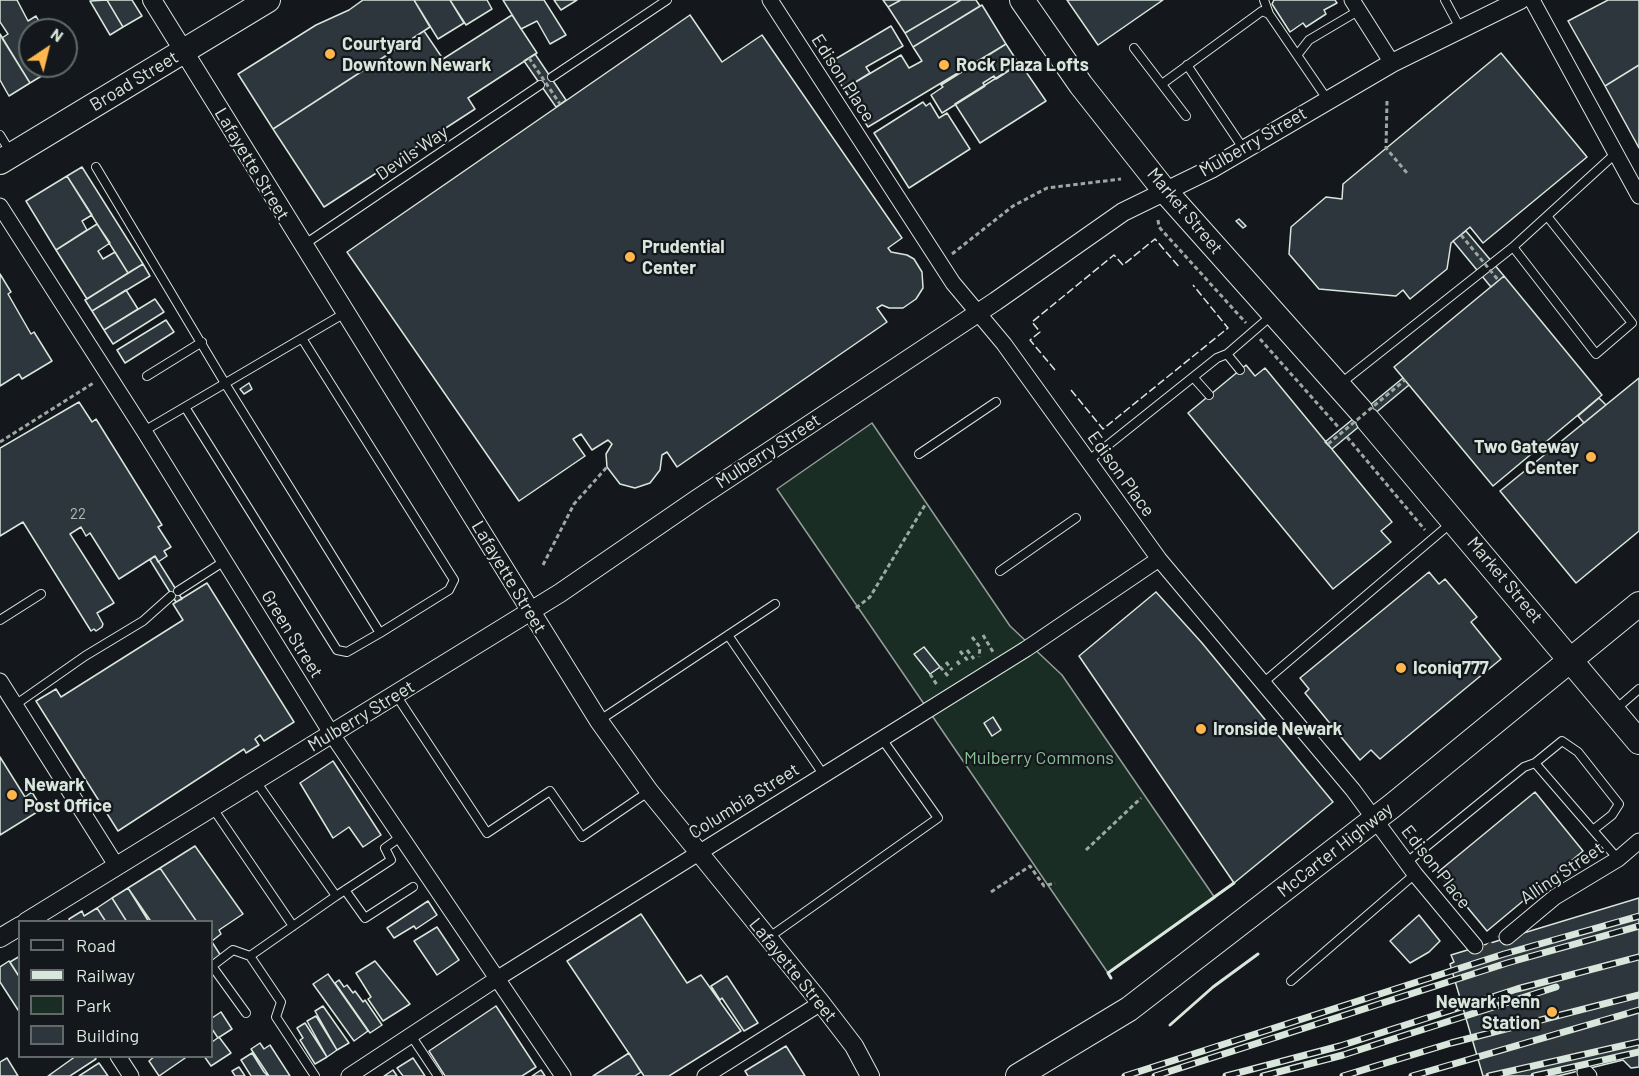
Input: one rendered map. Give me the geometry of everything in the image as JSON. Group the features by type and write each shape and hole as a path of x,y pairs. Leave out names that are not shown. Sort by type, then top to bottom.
{"main road":[{"name":"Broad Street","path":"4,151 183,52 268,0"},
{"name":"Market Street","path":"1022,0 1081,85 1164,190 1276,312 1339,385 1639,742"},
{"name":"McCarter Highway","path":"1018,1076 1129,1009 1375,820 1639,604"}],"street":[{"name":"Lafayette Street","path":"152,0 302,246 599,721 649,791 854,1046 870,1076"},
{"name":"Edison Place","path":"770,0 953,283 1004,345 1159,559 1264,682 1475,946"},
{"name":"Mulberry Street","path":"29,920 211,806 531,612 978,313 1124,212 1164,190 1211,169 1392,63 1520,0"},
{"path":"1532,0 1639,196"},
{"path":"1355,5 1392,63"},
{"name":"Green Street","path":"0,206 144,431 331,733 399,838 498,978 563,1076"},
{"name":"Columbia Street","path":"349,1076 412,1037 498,978 1026,649 1159,559"},
{"path":"0,681 116,865"},
{"name":"Alling Street","path":"1507,937 1555,897 1618,859 1639,841"},
{"name":"Mulberry Street","path":"0,938 18,927"},
{"path":"705,1076 821,1003"},
{"path":"119,1058 131,1076"}],"lane":[{"path":"552,77 667,0"},
{"path":"1264,0 1269,14 1327,99"},
{"path":"1445,0 1461,29"},
{"path":"1298,54 1309,40 1355,5"},
{"path":"1162,84 1251,17 1262,11 1269,14"},
{"path":"1134,48 1186,116"},
{"path":"1186,65 1244,149"},
{"name":"Devils Way","path":"302,246 540,85"},
{"path":"1339,385 1513,247 1615,154"},
{"path":"96,167 226,385 380,633"},
{"path":"1513,247 1596,354 1632,323 1547,216"},
{"path":"1087,462 1217,358 1227,354 1276,312"},
{"path":"144,431 303,340 345,313"},
{"path":"185,407 337,650 347,652 449,590 454,580 303,340"},
{"path":"147,376 202,342"},
{"path":"1227,354 1240,370"},
{"path":"1194,377 1209,395"},
{"path":"919,454 996,402"},
{"path":"1000,571 1076,518"},
{"path":"1264,682 1454,521"},
{"path":"15,705 85,656 143,621 174,593 223,562"},
{"path":"0,620 41,594"},
{"path":"599,721 775,604"},
{"path":"728,636 823,774"},
{"path":"1613,712 1639,689"},
{"path":"396,694 487,833 550,790 582,837 649,791"},
{"path":"768,938 938,818 881,738"},
{"path":"1291,981 1411,868 1524,767 1535,763 1562,741 1578,752 1619,804 1612,815 1593,830"},
{"path":"1535,763 1618,859"},
{"path":"255,780 336,896"},
{"path":"211,806 293,926"},
{"path":"250,956 391,860 384,848 399,838"},
{"path":"345,890 365,918 413,887"},
{"path":"213,965 233,950 250,956 281,1002 276,1017 315,1076"},
{"path":"213,967 246,1013"},
{"path":"412,1037 438,1076"}],"path":[{"path":"529,58 560,104"},
{"path":"1387,101 1386,148 1407,173"},
{"path":"950,255 1013,206 1047,188 1121,179"},
{"path":"1461,235 1499,281"},
{"path":"0,442 108,374"},
{"path":"1328,444 1405,380"},
{"path":"1347,437 1432,539"},
{"path":"543,565 574,504 607,467"},
{"path":"856,608 870,597 925,505"},
{"path":"983,635 995,656"},
{"path":"972,637 980,647 979,657"},
{"path":"967,650 974,658"},
{"path":"960,651 968,661"},
{"path":"957,661 960,665"},
{"path":"946,662 952,670"},
{"path":"940,667 948,676"},
{"path":"930,674 940,690"},
{"path":"1086,850 1141,798"},
{"path":"991,892 1030,866 1044,886 1055,883"}],"green space":[{"name":"Mulberry Commons","path":"872,423 1010,626 1062,675 1215,898 1108,973 777,489"}],"building":[{"path":"0,0 17,0 26,18 18,18 18,64 2,38 8,34 0,22"},
{"path":"107,0 123,27 110,35 90,1"},
{"path":"107,0 132,0 142,16 123,27"},
{"name":"Courtyard Downtown Newark","path":"363,0 414,0 430,27 273,129 238,74 316,25 349,10"},
{"path":"414,0 450,0 464,23 438,39"},
{"path":"450,0 487,0 492,9 466,25"},
{"path":"503,0 544,0 566,35 550,44 537,21 521,29"},
{"path":"554,0 577,0 561,10"},
{"path":"883,0 901,0 888,7"},
{"path":"901,0 961,0 905,33 888,7"},
{"path":"961,0 976,0 980,6 913,47 905,33"},
{"path":"1067,0 1163,0 1098,45"},
{"path":"1274,0 1335,0 1337,3 1324,10 1326,14 1306,27 1303,23 1290,32 1272,4"},
{"path":"1608,0 1639,0 1639,65 1605,86 1568,21"},
{"name":"Rock Plaza Lofts","path":"982,5 1006,44 868,127 844,89 901,55 909,68 922,61 913,47"},
{"path":"512,15 537,53 468,98 475,109 324,207 273,129 424,31 443,59"},
{"name":"Prudential Center","path":"690,15 722,62 762,35 902,238 888,248 891,252 914,259 922,272 923,288 916,299 903,308 889,308 882,305 877,308 887,322 677,467 667,452 662,455 660,470 650,483 635,488 620,484 607,467 606,454 612,444 608,440 592,450 581,434 573,439 585,456 519,501 347,252"},
{"path":"891,26 903,46 866,67 870,73 844,89 827,64"},
{"path":"0,34 18,63 18,78 27,78 30,83 9,96 0,80"},
{"path":"1006,44 1019,64 996,79 994,76 983,83 985,86 942,113 931,95 943,87 941,85"},
{"path":"1501,53 1587,157 1483,243 1470,227 1451,243 1447,269 1410,299 1403,290 1396,296 1319,289 1289,254 1291,227 1326,197 1342,199 1343,184"},
{"path":"535,54 566,100 556,107 524,61"},
{"path":"1020,63 1046,101 980,143 955,104"},
{"path":"1639,65 1639,148 1605,86"},
{"path":"27,78 38,78 30,83"},
{"path":"923,102 926,106 930,103 939,118 947,113 970,149 909,188 874,133"},
{"path":"82,167 143,264 128,273 67,176"},
{"path":"67,176 92,215 82,221 87,230 56,250 26,201"},
{"path":"1239,219 1246,226 1243,228 1236,221"},
{"path":"97,224 110,243 98,251 103,259 115,252 128,273 87,299 56,250"},
{"path":"1466,231 1504,276 1491,287 1453,241"},
{"path":"143,264 150,276 92,311 85,300"},
{"path":"0,274 11,292 8,294 31,334 34,332 52,361 22,379 19,374 0,386"},
{"path":"1504,276 1602,395 1493,486 1394,367"},
{"path":"126,290 138,309 104,330 92,311"},
{"path":"155,299 164,312 113,344 104,330"},
{"path":"166,320 174,332 125,363 117,350"},
{"path":"1246,365 1255,376 1265,368 1392,522 1381,531 1391,542 1333,589 1188,413"},
{"path":"1403,378 1409,385 1332,449 1325,442"},
{"name":"Two Gateway Center","path":"1639,378 1639,531 1576,583 1500,491"},
{"path":"249,383 252,389 244,394 240,389"},
{"path":"1599,398 1606,405 1584,423 1578,416"},
{"path":"79,402 92,422 96,419 162,525 158,527 171,547 164,551 167,556 158,562 155,556 119,579 90,533 86,536 81,527 70,534 114,603 97,613 103,624 96,631 94,629 91,631 23,522 0,536 0,448"},
{"path":"155,556 182,599 176,602 150,560"},
{"name":"Iconiq777","path":"1429,572 1439,584 1445,579 1477,617 1471,622 1501,659 1380,759 1371,750 1360,760 1305,693 1309,689 1300,678"},
{"path":"207,583 294,722 264,741 260,735 255,739 259,745 246,753 244,749 118,831 36,701 56,689 61,697 183,620 173,604"},
{"name":"Ironside Newark","path":"1156,592 1202,643 1333,802 1234,883 1079,656"},
{"path":"924,647 940,667 930,674 914,654"},
{"path":"993,717 1001,730 992,736 984,723"},
{"name":"Newark Post Office","path":"0,757 25,797 32,792 42,809 0,835"},
{"path":"333,761 381,835 363,847 349,827 333,838 300,783"},
{"path":"1535,792 1583,851 1487,931 1438,872"},
{"path":"195,846 243,914 219,930 221,934 213,940 213,920 196,920 160,868"},
{"path":"160,868 196,920 148,920 128,888"},
{"path":"128,888 150,920 126,920 112,898"},
{"path":"112,898 126,920 105,920 97,908"},
{"name":"Newark Penn Station","path":"1639,898 1639,1067 1631,1068 1623,1060 1558,1076 1483,1076 1450,964 1454,962 1451,955"},
{"path":"428,901 437,915 416,929 414,926 394,938 387,928"},
{"path":"97,908 105,920 69,919 82,911 84,916"},
{"path":"641,914 687,983 701,975 741,1031 669,1076 644,1076 567,961"},
{"path":"1419,915 1440,941 1429,952 1410,963 1390,941"},
{"path":"437,927 459,960 437,975 414,941"},
{"path":"213,944 221,956 213,960"},
{"path":"18,957 18,975 10,962"},
{"path":"9,961 18,975 18,1010 0,982 0,967"},
{"path":"375,961 410,1004 383,1021 368,999 371,997 356,973"},
{"path":"328,974 368,1031 354,1041 313,984"},
{"path":"727,976 758,1023 744,1031 711,986"},
{"path":"339,980 344,987 347,985 353,993 355,991 363,1002 365,1000 382,1025 370,1033 335,983"},
{"path":"323,1006 349,1043 337,1050 315,1011"},
{"path":"496,1006 536,1067 522,1076 445,1076 429,1051"},
{"path":"221,1012 232,1029 218,1038 213,1030 213,1017"},
{"path":"316,1016 337,1050 327,1057 307,1021"},
{"path":"305,1023 327,1057 315,1064 300,1040 303,1038 297,1028"},
{"path":"219,1037 231,1053 211,1066 205,1058 213,1058 213,1041"},
{"path":"260,1043 264,1049 270,1045 290,1076 269,1076 251,1049"},
{"path":"786,1046 805,1076 748,1076 745,1071"},
{"path":"252,1053 268,1076 251,1076 241,1060"},
{"path":"629,1053 641,1072 635,1076 593,1076"},
{"path":"7,1058 18,1076 0,1076 0,1062"},
{"path":"73,1058 96,1059 70,1076 48,1076"},
{"path":"153,1058 185,1058 159,1076 149,1061"},
{"path":"413,1058 425,1076 403,1076 397,1068"},
{"path":"99,1063 108,1076 79,1076"},
{"path":"239,1067 245,1076 235,1076 232,1071"},
{"path":"393,1070 397,1076 384,1076"},
{"path":"541,1070 545,1076 532,1076"}],"tunnel":[{"path":"1484,957 1507,937"},
{"path":"1475,946 1585,1072"}],"railway":[{"path":"1125,1076 1504,954 1639,916"},
{"path":"1155,1076 1507,963 1639,926"},
{"path":"1226,1076 1340,1046 1517,989 1639,957"},
{"path":"1263,1076 1343,1055 1556,987"},
{"path":"1343,1076 1451,1043 1639,995"},
{"path":"1412,1076 1639,1010"},
{"path":"1489,1076 1639,1042"},
{"path":"1534,1076 1639,1052"}],"fence":[{"path":"1055,370 1030,340 1040,332 1032,322 1114,255 1123,265 1155,239 1180,268"},
{"path":"1071,390 1103,429 1228,328 1193,285"}],"wall":[{"path":"1111,978 1108,973 1234,883"},
{"path":"1170,1025 1213,987 1258,954"}],"place":[{"name":"Courtyard Downtown Newark","path":"330,54"},
{"name":"Rock Plaza Lofts","path":"944,65"},
{"name":"Prudential Center","path":"630,257"},
{"name":"Two Gateway Center","path":"1591,457"},
{"name":"Iconiq777","path":"1401,668"},
{"name":"Ironside Newark","path":"1201,729"},
{"name":"Newark Post Office","path":"12,795"},
{"name":"Newark Penn Station","path":"1552,1012"}]}
